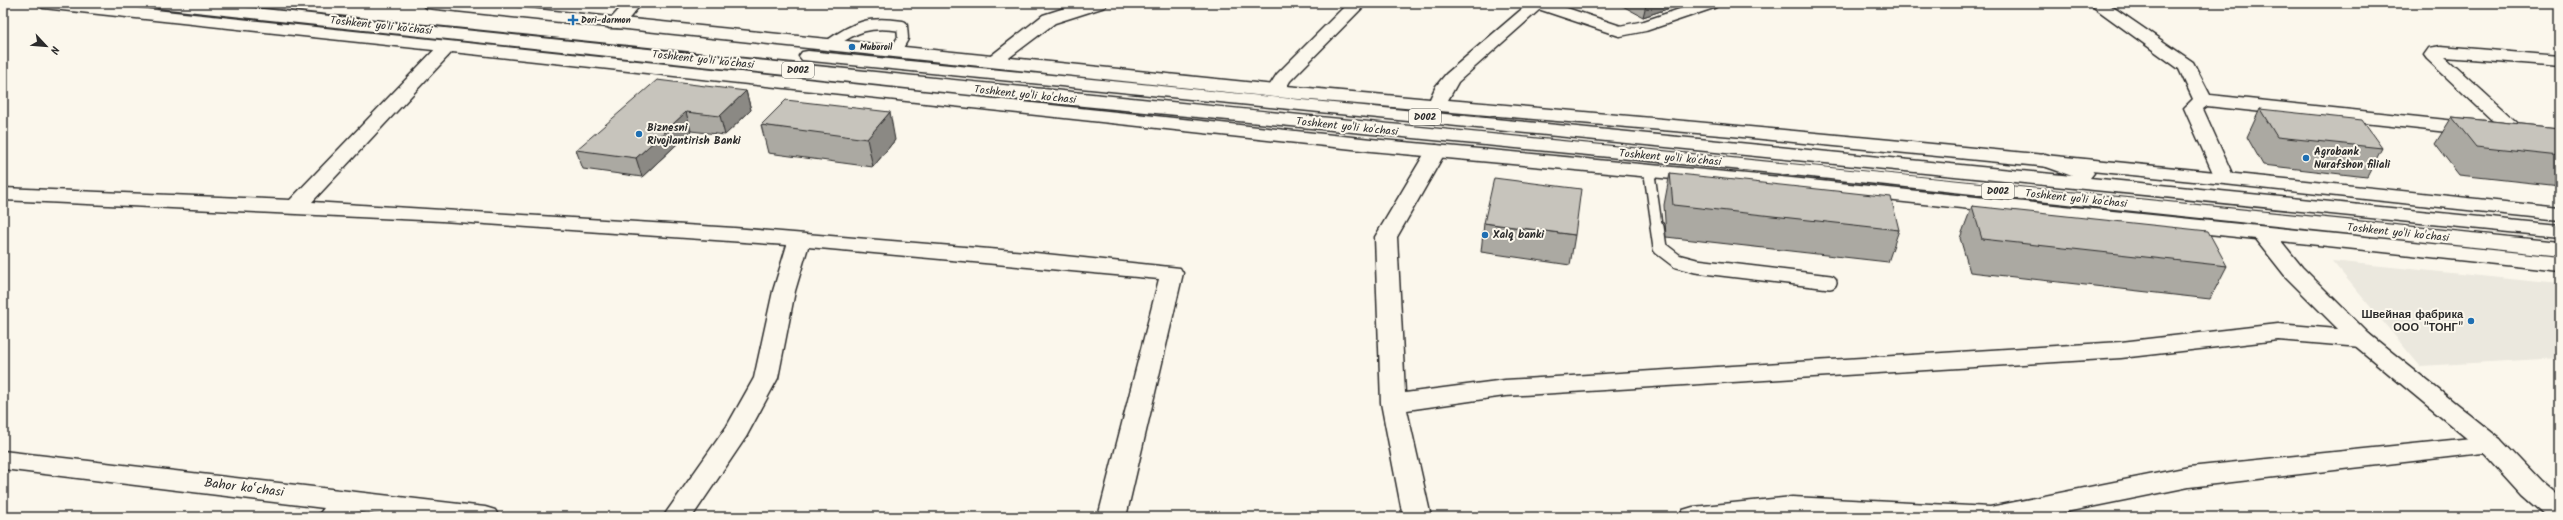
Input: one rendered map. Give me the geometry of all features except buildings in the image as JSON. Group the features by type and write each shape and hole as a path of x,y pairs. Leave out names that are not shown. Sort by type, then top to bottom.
{"street":[{"path":"43,3 446,48 967,96 1437,127 2045,160 2560,214"},
{"name":"Toshkent yo'li ko'chasi","path":"159,3 591,47 967,96"},
{"name":"Toshkent yo'li ko'chasi","path":"289,3 1266,103 1437,127 2087,200 2560,249"},
{"path":"427,3 615,24 1275,91 1437,127 1649,171 2264,235 2560,264"},
{"path":"615,24 634,3"},
{"path":"992,62 1050,19 1062,12 1099,3"},
{"path":"1275,91 1283,78 1351,9 1360,3"},
{"path":"2096,3 2188,66 2203,100"},
{"path":"1417,517 1393,403 1386,238 1437,127 1445,86 1452,78 1539,4"},
{"path":"219,22 260,14"},
{"path":"296,206 446,48"},
{"path":"2224,178 2193,108 2203,100 2524,134 2433,55 2435,52 2441,51 2560,61"},
{"name":"Toshkent yo'li ko'chasi","path":"1437,127 2121,186 2560,232"},
{"path":"2045,160 2121,186"},
{"path":"3,194 296,206 980,253 1172,273 1112,517"},
{"path":"2087,200 2148,222"},
{"path":"2264,235 2294,272 2361,339 2491,445 2531,488 2560,513"},
{"path":"677,517 737,431 766,378 784,291 799,241"},
{"path":"1393,403 1505,388 2121,350 2278,332 2361,339"},
{"path":"1693,517 1792,507 1990,517 2189,477 2491,445"},
{"name":"Bahor ko‘chasi","path":"3,460 485,517"},
{"path":"331,517 353,501"}],"lane":[{"path":"1539,4 1620,31 1645,26 1713,3"},
{"path":"829,45 855,26 878,22 902,26 903,38 895,52"},
{"path":"1649,171 1660,248 1678,261 1696,266 1830,282"}],"shaded area":[{"name":"Швейная фабрика ООО \"ТОНГ\"","path":"2332,261 2560,284 2560,358 2420,366"}],"place":[{"name":"Dori-darmon","path":"573,20"},
{"name":"Muboroil","path":"852,47"},
{"name":"Biznesni Rivojlantirish Banki","path":"639,134"},
{"name":"Agrobank Nurafshon filiali","path":"2306,158"},
{"name":"Xalq banki","path":"1485,235"},
{"name":"Швейная фабрика ООО \"ТОНГ\"","path":"2471,321"}]}
